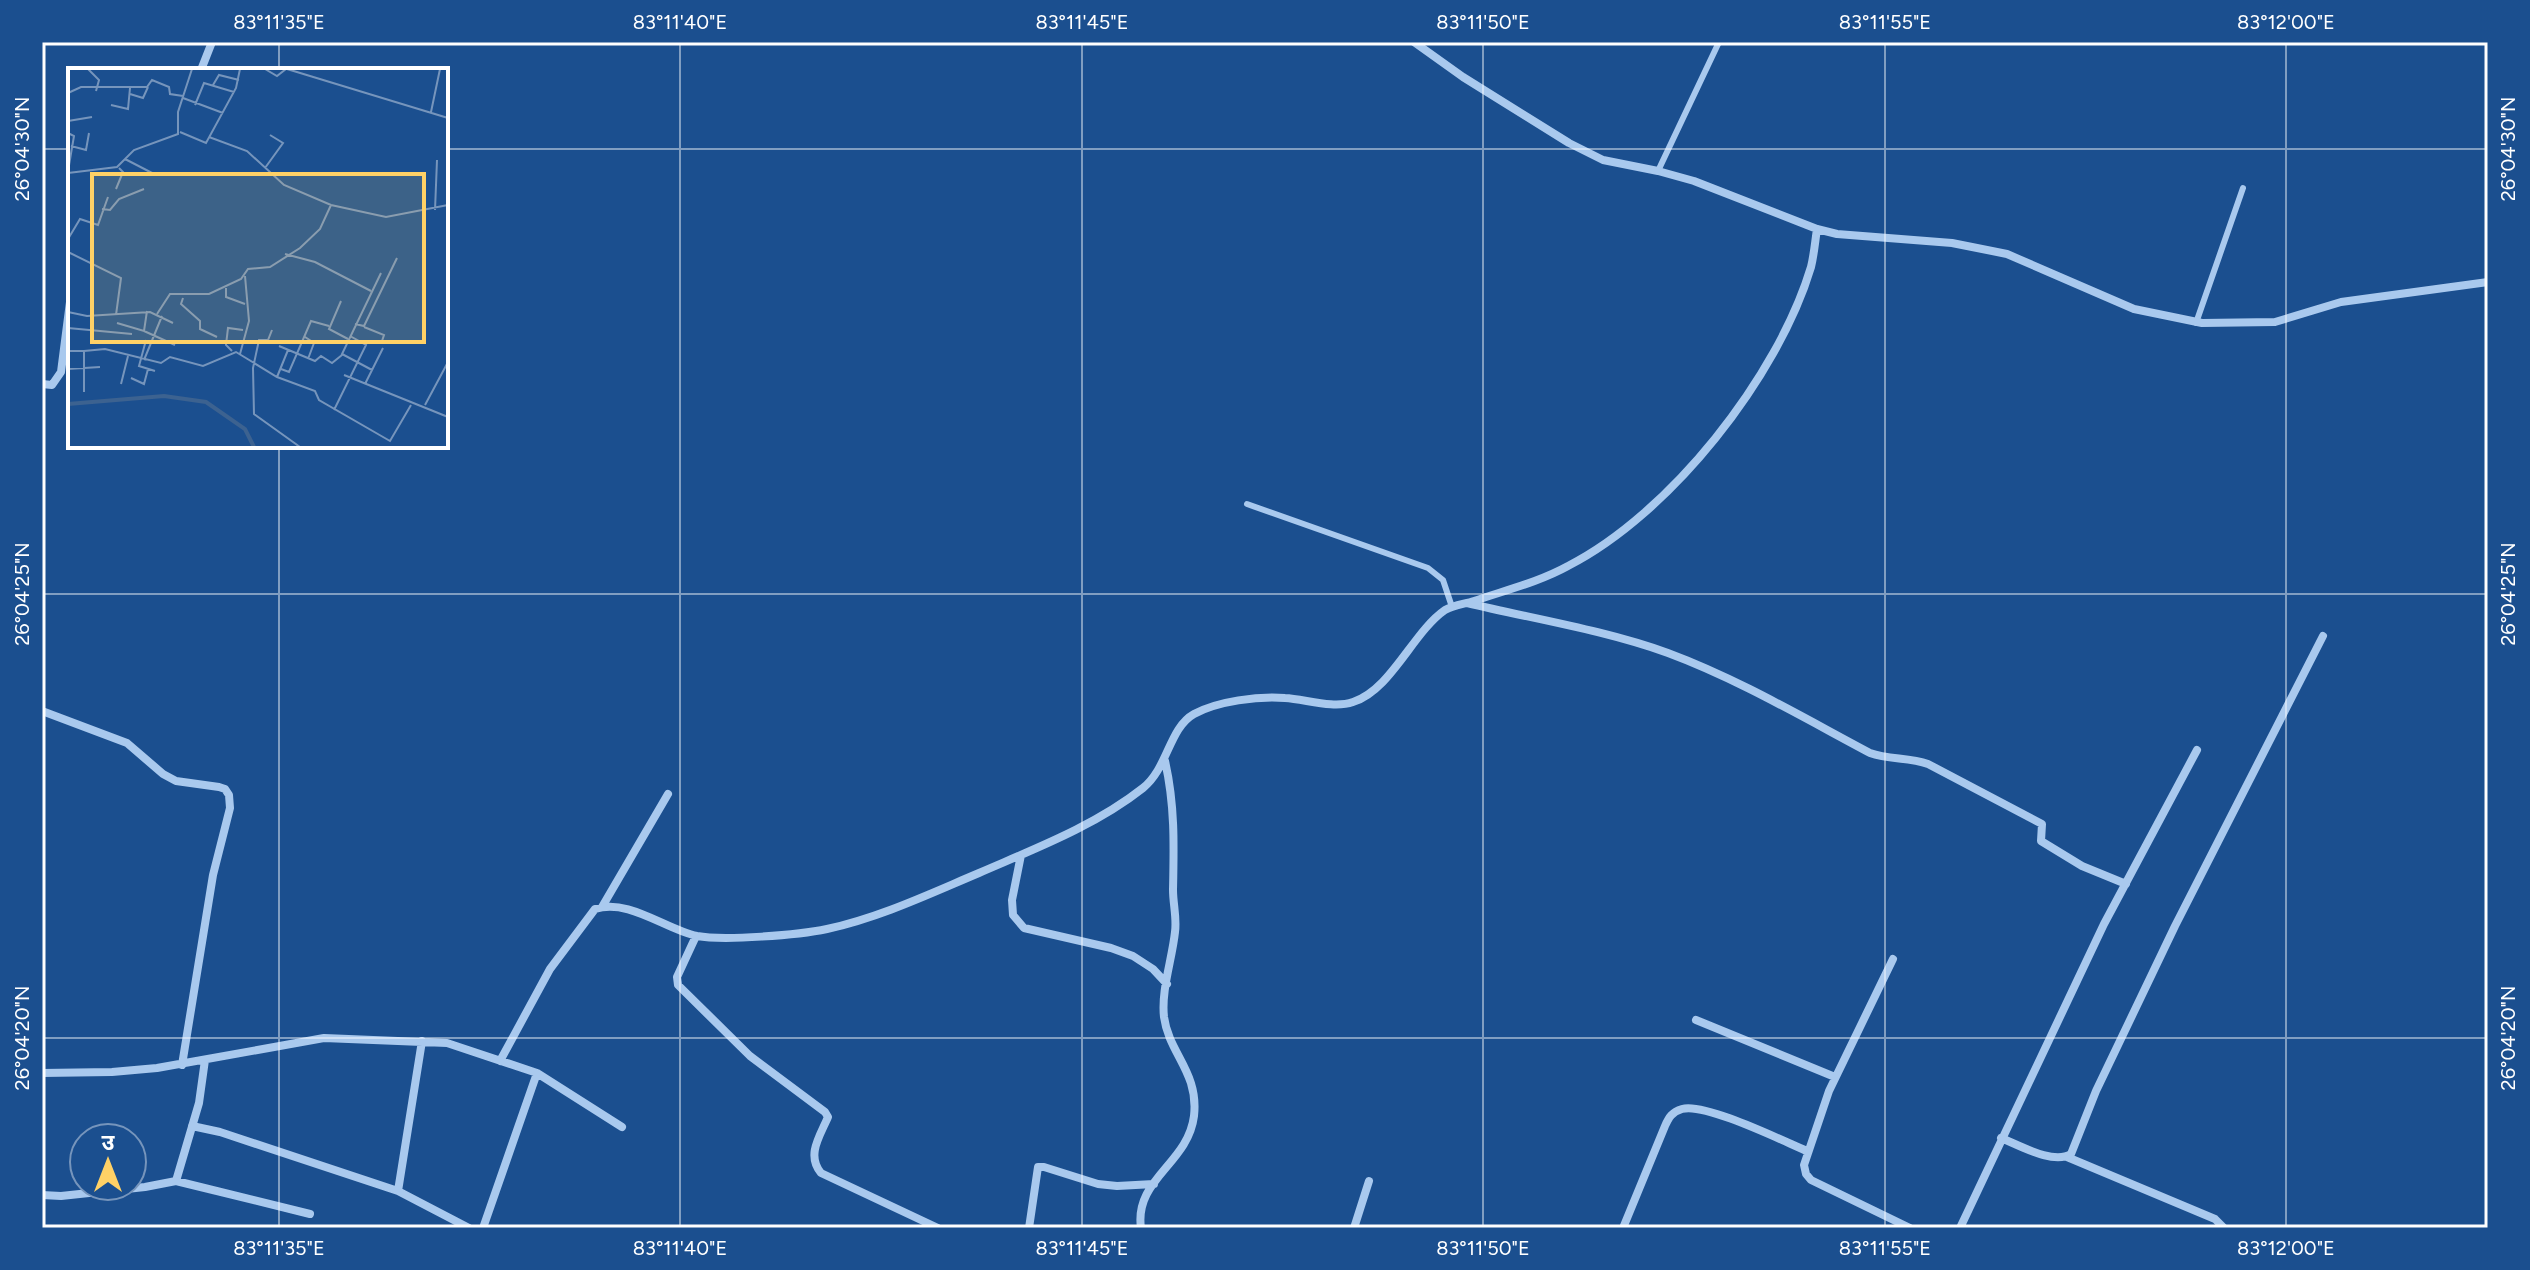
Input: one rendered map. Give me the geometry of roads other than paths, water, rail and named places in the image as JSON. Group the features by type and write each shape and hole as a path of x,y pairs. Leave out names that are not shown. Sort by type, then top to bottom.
{"street":[{"path":"202,68 212,42"},
{"path":"1414,42 1441,63 1569,143 1603,160 1694,181 1837,234 1952,243 2007,254 2113,302 2152,315 2196,323 2275,322 2341,302 2488,282"},
{"path":"602,907 624,909 696,936 778,935 823,930 867,918 1021,855 1081,826 1149,783 1165,761 1184,721 1200,711 1267,698 1341,704 1354,702 1378,685 1443,612 1549,576 1582,559 1630,525 1667,491 1733,416 1775,348 1811,265 1817,229"},
{"path":"42,384 52,385 61,372 68,318"},
{"path":"1466,603 1634,642 1698,665 1870,753 1883,758 1928,764 2042,824 2041,841 2074,862 2126,884"},
{"path":"2067,1157 2074,1149 2096,1091 2175,926 2323,636"},
{"path":"42,711 127,743 169,778 219,787 229,795 230,808 213,875 182,1065"},
{"path":"1962,1227 2001,1138 2126,884 2197,750"},
{"path":"1141,1228 1141,1203 1182,1150 1194,1116 1191,1082 1164,1015 1175,930 1175,832 1165,761"},
{"path":"500,1061 557,958 590,914 602,907 668,794"},
{"path":"1021,855 1012,900 1013,915 1024,928 1133,956 1153,969 1167,984"},
{"path":"696,936 677,977 678,985 750,1056 825,1112 828,1117 813,1153 816,1167 821,1173 938,1228"},
{"path":"1893,959 1835,1077 1804,1165 1811,1180 1910,1228"},
{"path":"1696,1020 1835,1077"},
{"path":"42,1073 112,1072 182,1065 324,1038 447,1043 537,1073 622,1127"},
{"path":"398,1191 422,1041"},
{"path":"176,1181 202,1087 205,1060"},
{"path":"483,1228 537,1073"},
{"path":"1623,1228 1665,1126 1671,1114 1680,1109 1702,1109 1807,1151"},
{"path":"192,1126 220,1132 398,1191 469,1228"},
{"path":"2001,1138 2052,1157 2067,1157 2215,1219 2224,1228"},
{"path":"1029,1228 1038,1167 1098,1184 1154,1184"},
{"path":"42,1195 61,1196 176,1181 310,1214"},
{"path":"1354,1228 1369,1181"}],"lane":[{"path":"1658,171 1719,42"},
{"path":"2196,323 2243,188"},
{"path":"1247,504 1428,568 1443,580 1452,607"}]}
